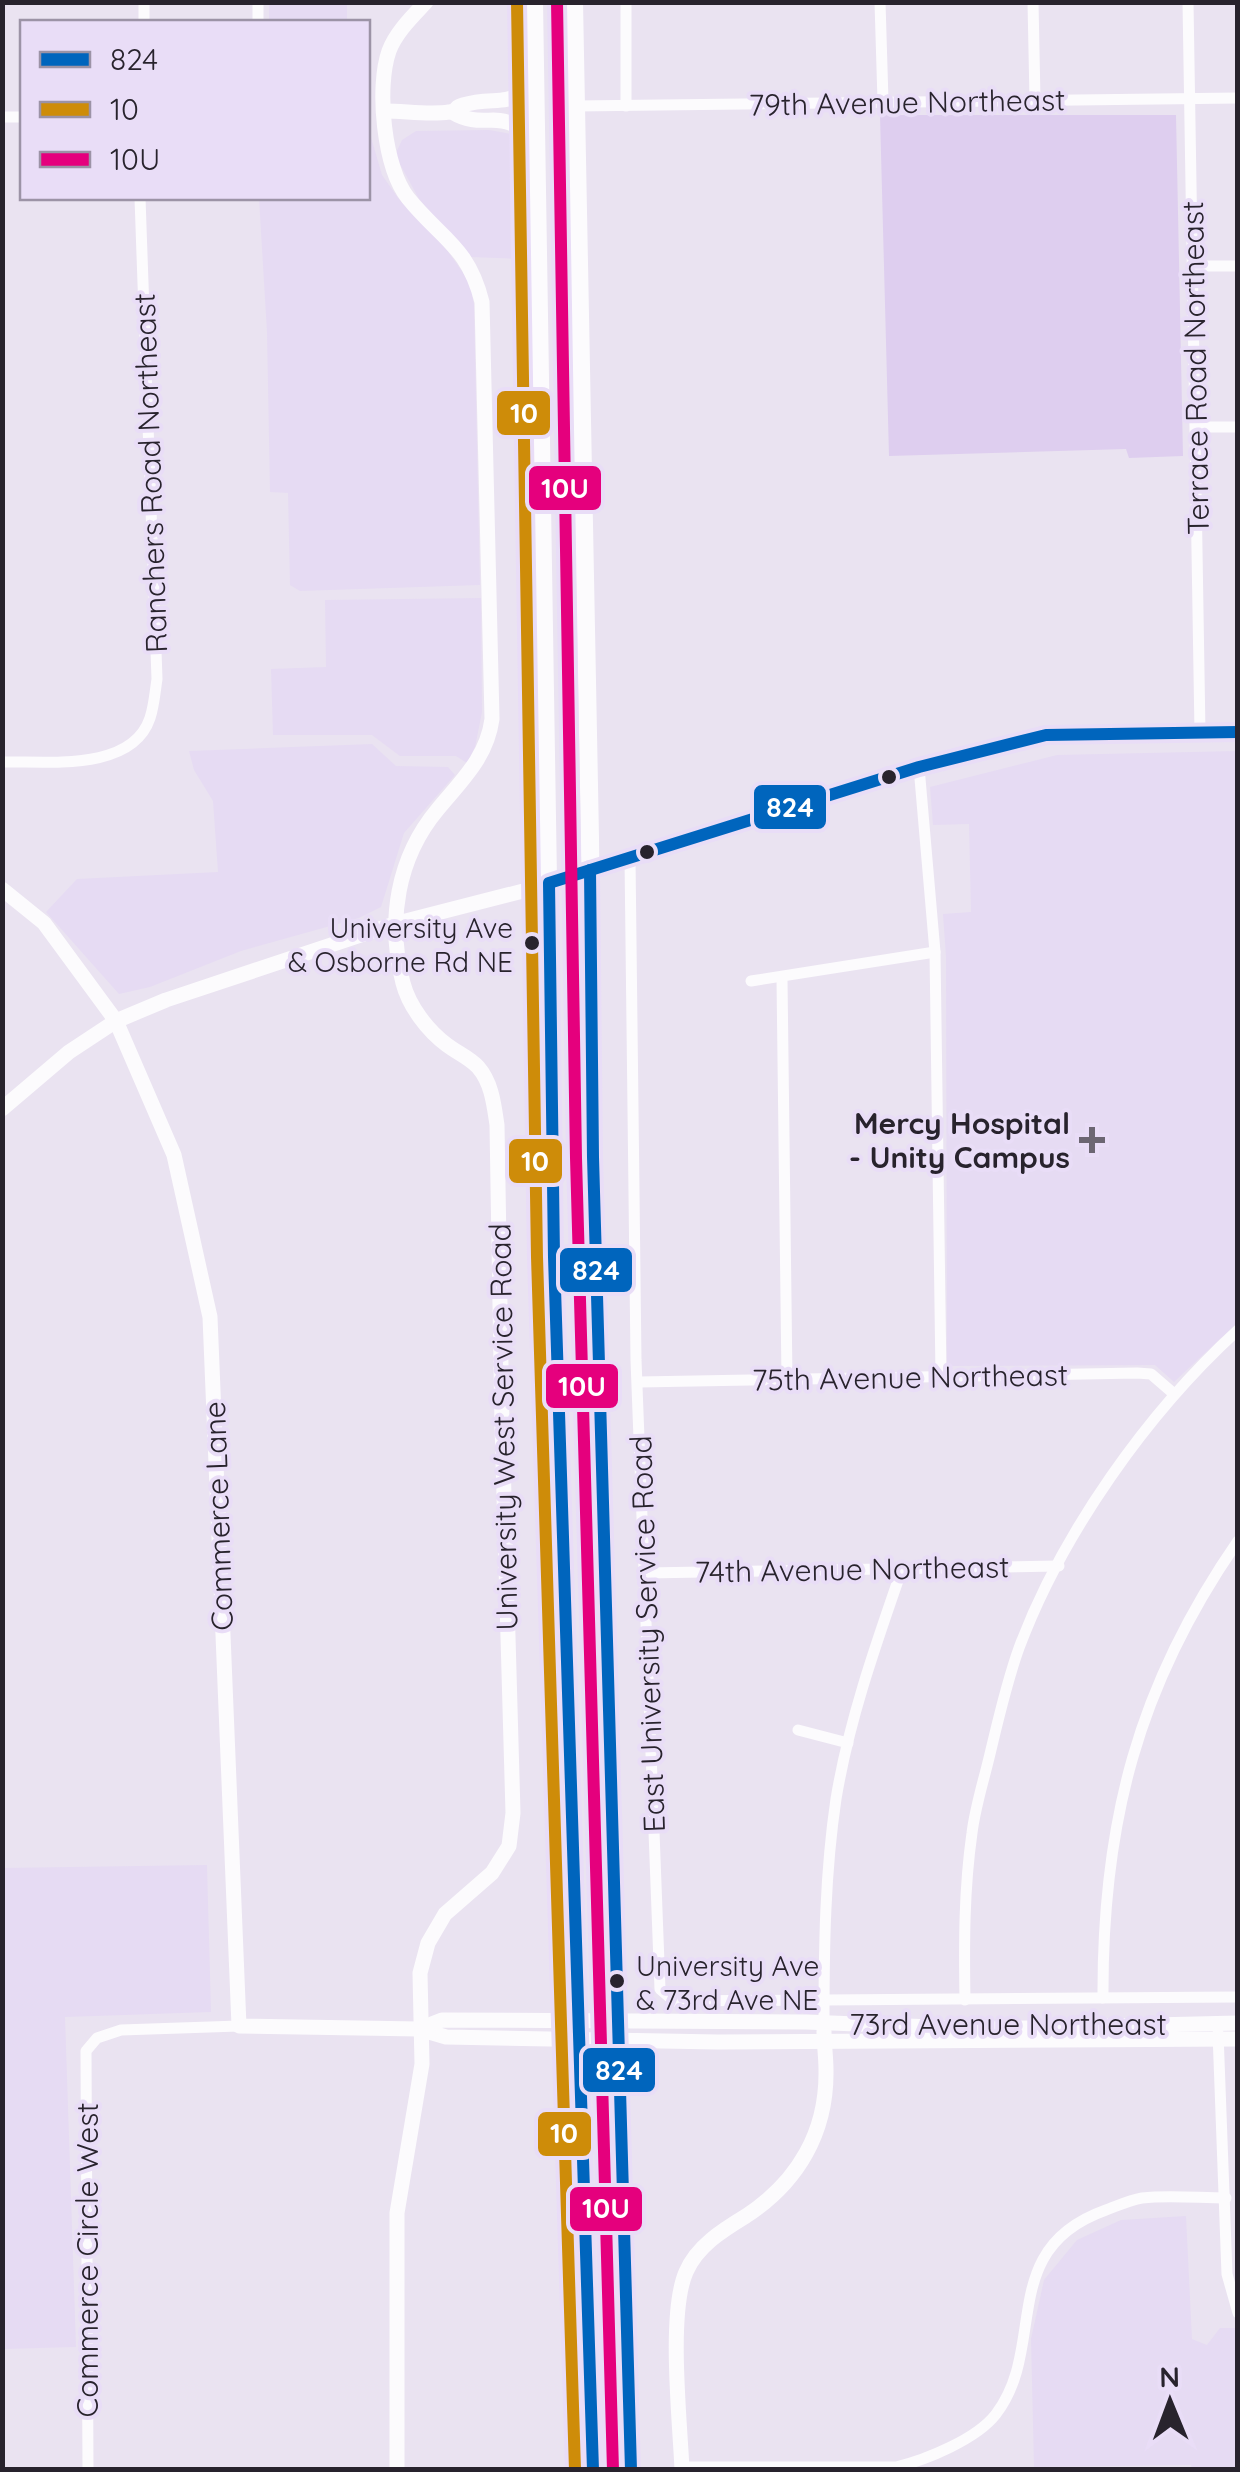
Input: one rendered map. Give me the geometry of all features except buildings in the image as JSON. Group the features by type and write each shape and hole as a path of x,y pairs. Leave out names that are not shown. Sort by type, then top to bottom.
{"main road":[{"path":"534,2 554,1256 592,2470"},
{"path":"574,2 592,1157 631,2470"}],"street":[{"name":"University West Service Road","path":"397,2470 397,2213 422,2064 420,1972 428,1942 445,1914 492,1872 509,1846 514,1813 497,1125 492,1092 478,1067 442,1041 411,1005 403,982 394,924 410,852 424,826 482,757 490,738 492,718 482,302 477,281 461,252 409,199 395,178 386,147 389,50 426,2"},
{"path":"452,112 463,105 501,102 518,93 527,75 534,2"},
{"path":"626,2 626,106"},
{"path":"880,2 883,101"},
{"path":"1033,2 1035,100"},
{"name":"Terrace Road Northeast","path":"1188,2 1200,733"},
{"name":"79th Avenue Northeast","path":"576,106 1238,98"},
{"path":"370,111 452,112 464,120 511,122 536,150"},
{"name":"Ranchers Road Northeast","path":"2,762 100,760 133,742 149,721 157,680 140,200"},
{"path":"1194,266 1238,266"},
{"path":"1196,427 1238,427"},
{"path":"2,1109 70,1052 116,1021 166,1000 394,924 550,883 919,767 1046,736 1238,732"},
{"path":"919,767 936,952 941,1376"},
{"name":"East University Service Road","path":"630,858 638,1382 660,1990"},
{"name":"Commerce Lane","path":"2,889 44,924 116,1021 174,1156 210,1318 240,2026"},
{"path":"752,981 936,952"},
{"path":"782,979 787,1380"},
{"path":"964,2000 964,1913 972,1829 1020,1646 1059,1566 1109,1482 1173,1393 1238,1330"},
{"name":"75th Avenue Northeast","path":"638,1382 1137,1372 1152,1374 1173,1393"},
{"path":"1103,1998 1109,1866 1118,1810 1133,1755 1174,1645 1238,1540"},
{"name":"74th Avenue Northeast","path":"646,1573 1059,1566"},
{"path":"902,1568 864,1679 828,1856 826,2072 820,2122 811,2150 794,2176 765,2204 723,2230 699,2251 685,2274 677,2314 682,2468 896,2467 949,2448 995,2416 1015,2380 1032,2283 1052,2244 1085,2218 1140,2198 1226,2198"},
{"path":"798,1730 848,1743"},
{"name":"73rd Avenue Northeast","path":"660,1990 674,2001 1238,1997"},
{"name":"73rd Avenue Northeast","path":"86,2051 97,2038 121,2030 240,2026 420,2029 442,2020 824,2041 1218,2032 1238,2024"},
{"name":"73rd Avenue Northeast","path":"616,2031 824,2022 1218,2032 1238,2039"},
{"path":"1218,2032 1227,2274 1238,2313"},
{"name":"Commerce Circle West","path":"86,2051 88,2470"}],"shaded area":[{"path":"269,3 347,3 347,20 269,20"},
{"path":"880,115 1176,115 1183,456 1129,458 1126,449 889,456"},
{"path":"489,130 511,134 520,150 523,259 471,257 419,199 395,155 402,140 416,131"},
{"path":"370,134 382,175 447,250 470,283 474,305 480,585 300,591 290,585 288,493 270,492 259,200 370,200"},
{"path":"481,598 482,712 475,747 467,763 456,756 400,756 372,735 273,735 271,669 326,667 325,600"},
{"path":"372,744 396,766 448,767 455,775 404,833 381,907 359,918 241,951 150,987 119,994 46,912 77,879 218,872 213,801 194,770 189,751"},
{"name":"Mercy Hospital - Unity Campus","path":"1237,751 1237,1323 1174,1382 1155,1365 947,1366 943,914 971,912 969,824 933,825 930,787 1057,755"},
{"path":"207,1865 211,2012 65,2017 76,2347 3,2349 3,1868"},
{"path":"1186,2216 1192,2339 1207,2345 1220,2328 1237,2328 1237,2469 1192,2469 1191,2465 1034,2467 1031,2339 1044,2280 1077,2240 1121,2220"}],"transit line":[{"name":"10","path":"517,2 537,1257 575,2470"},
{"name":"10U","path":"557,2 576,1158 613,2470"},
{"name":"824","path":"593,2470 554,1257 549,883 919,767 1046,735 1238,732"},
{"name":"824","path":"590,870 593,1157 631,2470"}],"place":[{"name":"University Ave & Osborne Rd NE","path":"532,943"},
{"name":"Mercy Hospital - Unity Campus","path":"1092,1140"},
{"name":"University Ave & 73rd Ave NE","path":"617,1981"}]}
